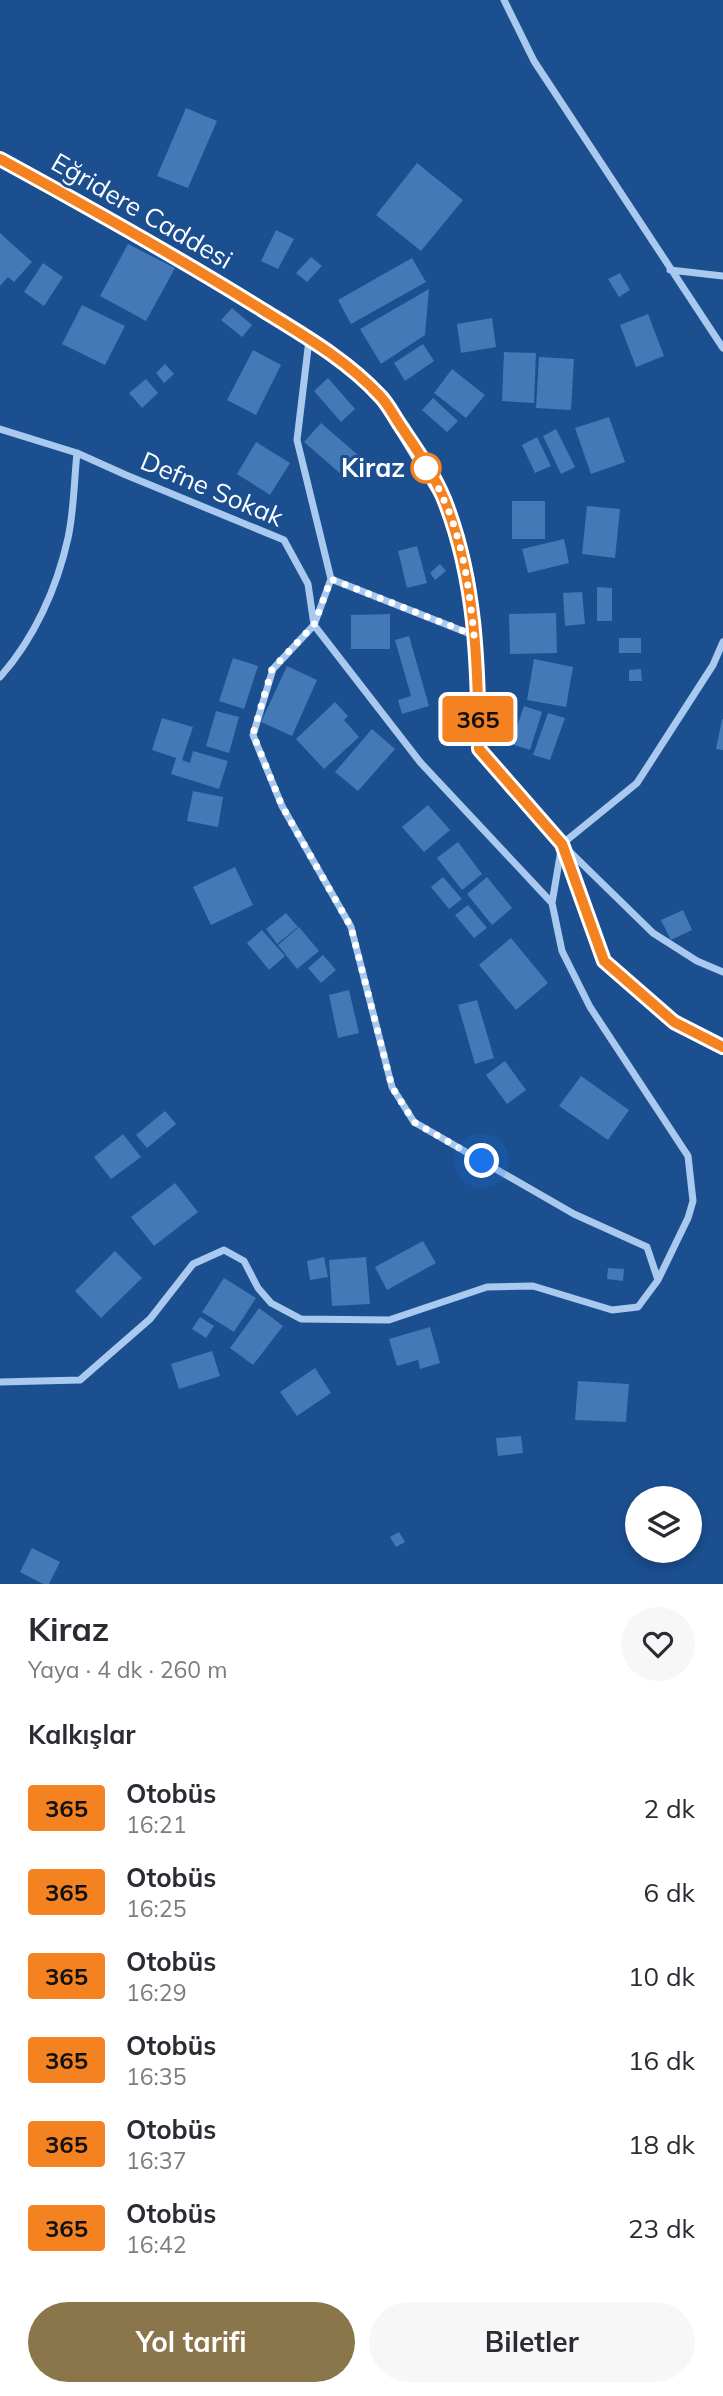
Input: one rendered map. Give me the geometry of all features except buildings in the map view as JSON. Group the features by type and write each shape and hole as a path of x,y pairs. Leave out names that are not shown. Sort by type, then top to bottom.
{"street":[{"path":"504,0 534,61 723,348"},
{"name":"Eğridere Caddesi","path":"0,159 213,279 348,366 382,397 443,497 458,538 468,581 477,662 479,749 562,844 604,961 674,1022 723,1047"},
{"path":"670,270 723,276"},
{"path":"309,339 297,440 331,579 314,625 272,669 253,734 282,806 351,927 392,1087 414,1122 573,1214 647,1247 658,1280"},
{"name":"Defne Sokak","path":"0,429 77,453 284,540 308,584 314,625"},
{"path":"0,677 16,659 53,591 69,537 77,453"},
{"path":"331,579 474,635"},
{"path":"314,625 420,762 552,903"},
{"path":"0,1382 80,1380 149,1318 193,1264 224,1250 244,1261 258,1288 271,1303 301,1319 389,1320 487,1287 533,1286 612,1310 638,1307 658,1280 688,1218 692,1201 688,1156 590,1007 562,951 552,903 562,844 637,783 713,665 723,642"},
{"path":"562,844 653,933 697,961 723,972"}],"bus line":[{"name":"365","path":"0,159 213,279 328,352 382,397 443,497 458,538 468,581 477,662 479,749 562,844 604,961 674,1022 723,1047"}],"place":[{"name":"Kiraz","path":"426,468"}],"route":[{"path":"426,468 423,462 443,497 458,538 468,581 474,635 331,579 314,625 272,669 253,734 282,806 351,927 392,1087 414,1122 482,1161"}]}
